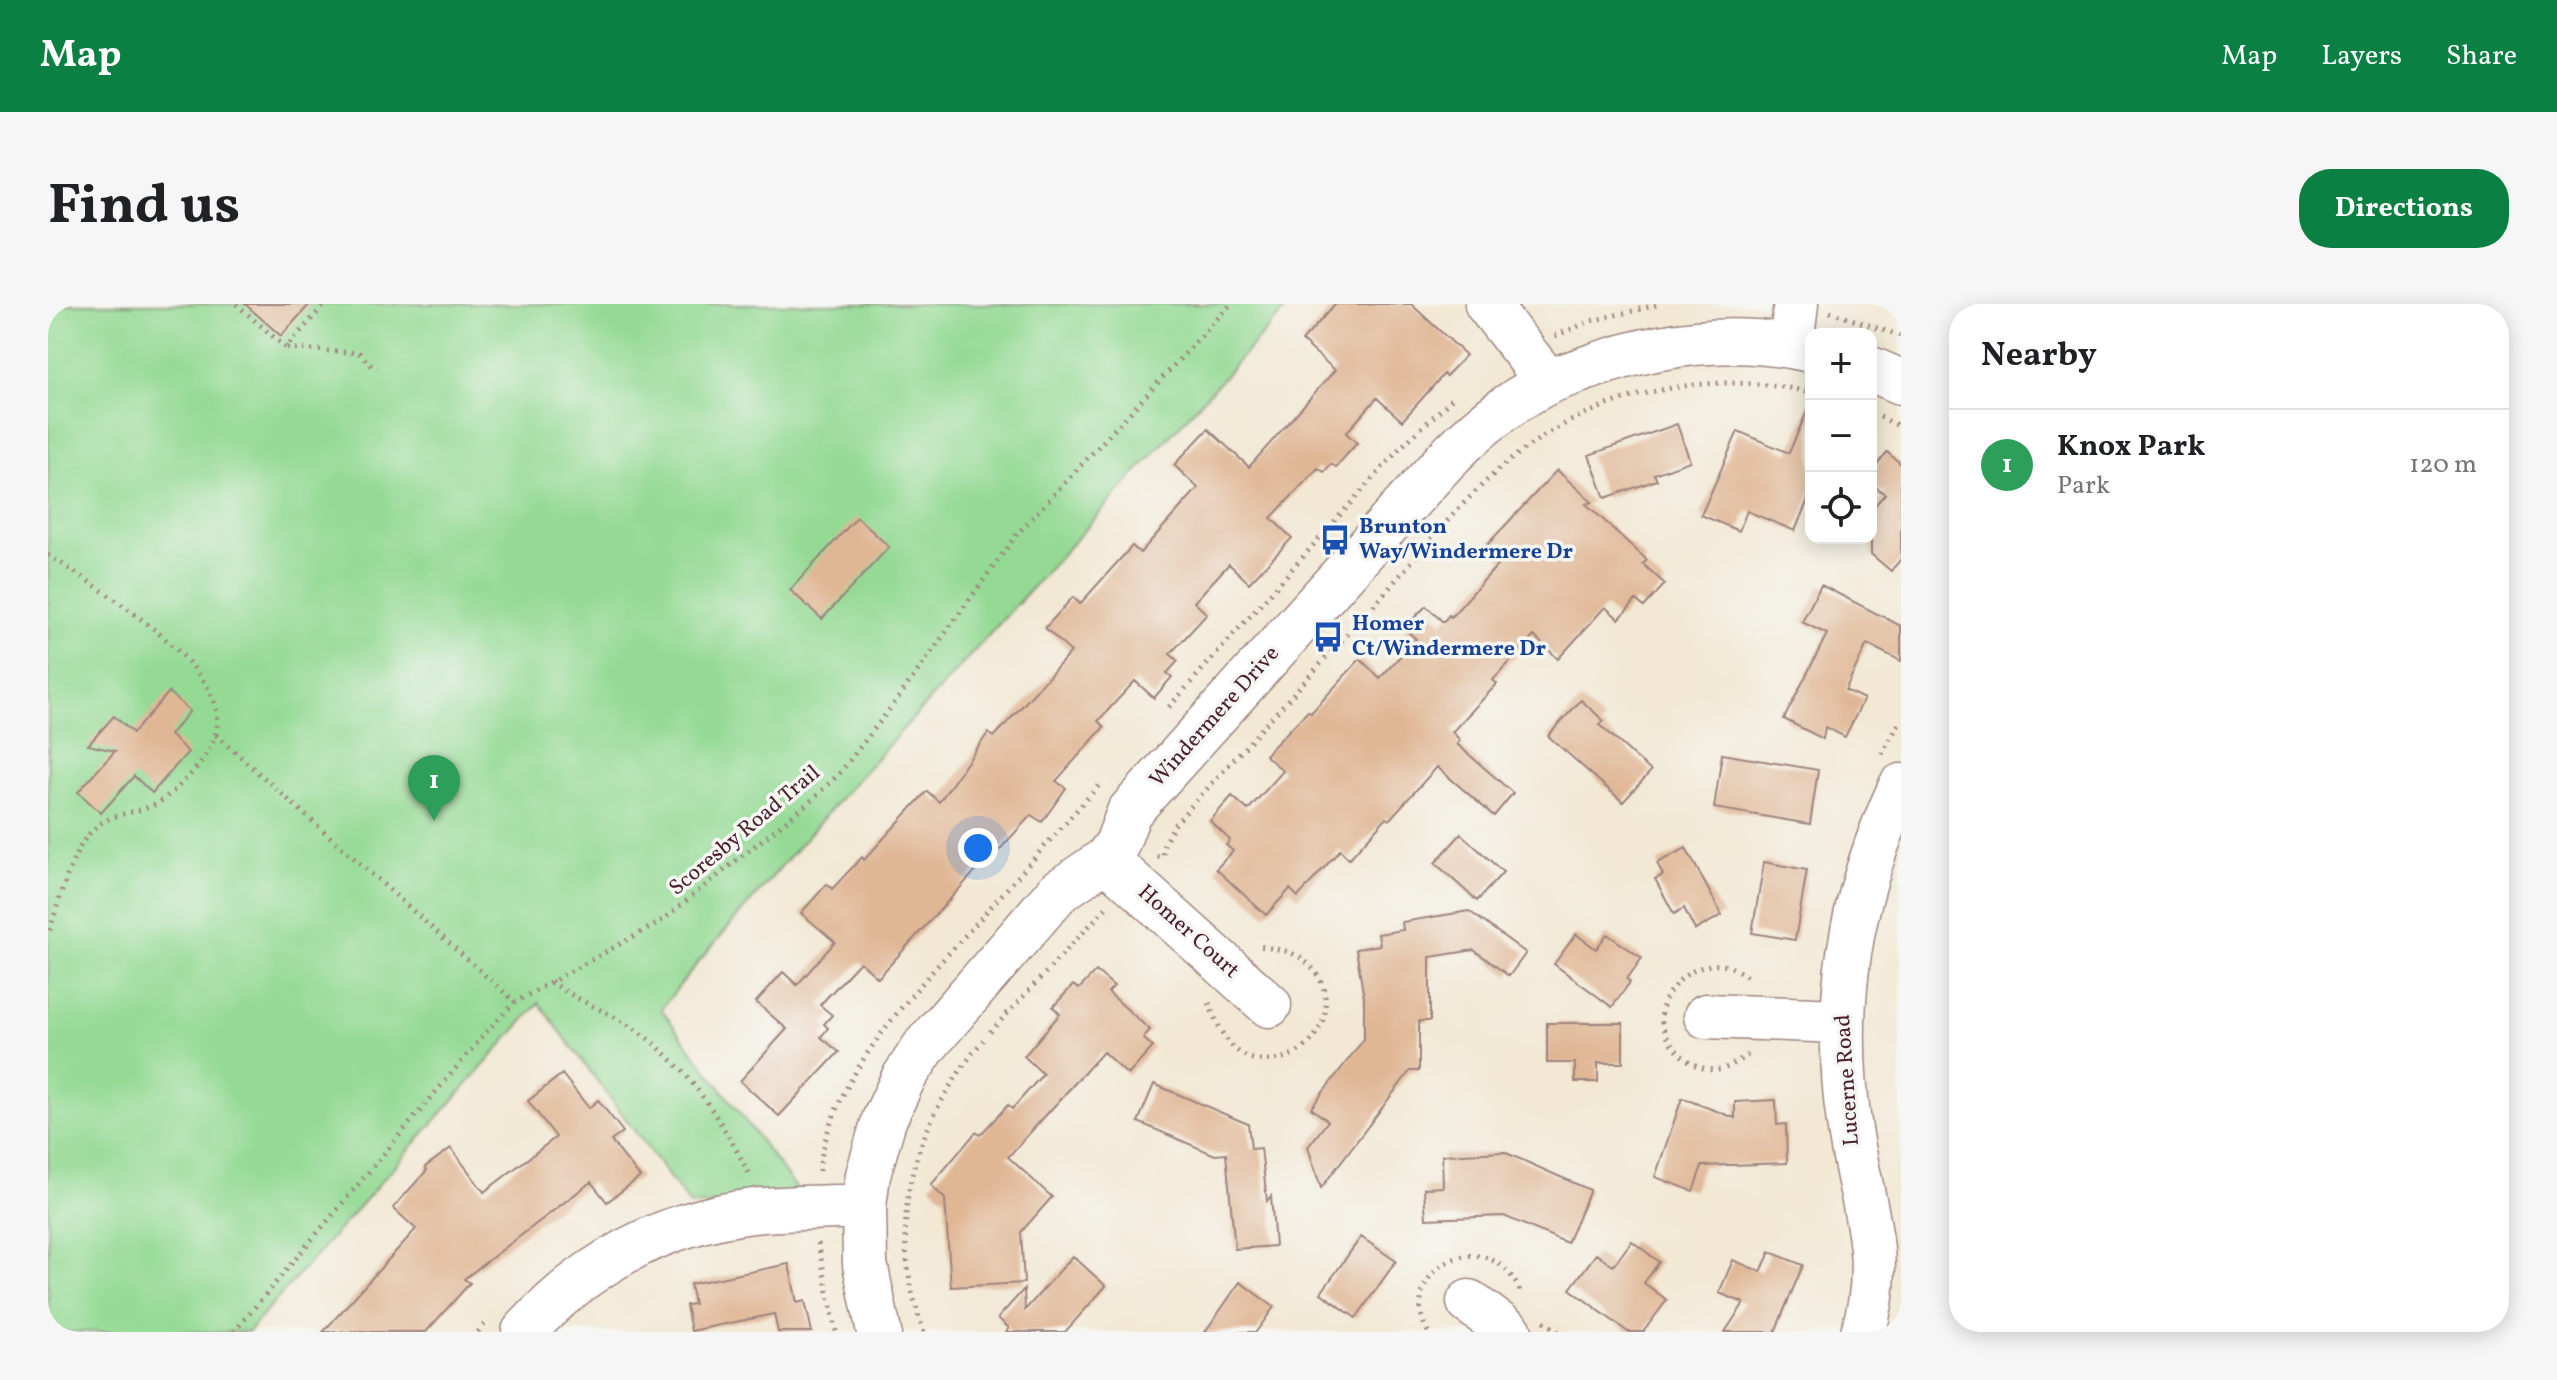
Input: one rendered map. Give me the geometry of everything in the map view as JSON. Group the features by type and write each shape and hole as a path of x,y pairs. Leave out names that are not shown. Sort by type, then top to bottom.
{"street":[{"path":"1487,304 1548,382"},
{"name":"Windermere Drive","path":"879,1332 865,1264 864,1206 868,1175 884,1120 912,1064 1058,892 1106,859 1117,844 1129,812 1444,462 1492,419 1548,382 1610,360 1675,345 1804,327"},
{"path":"1877,372 1901,382"},
{"name":"Lucerne Road","path":"1863,1332 1868,1318 1875,1258 1848,1121 1841,1021 1856,914 1878,839 1901,786"},
{"name":"Homer Court","path":"1106,859 1269,1005"},
{"path":"1706,1016 1841,1021"},
{"path":"524,1332 563,1292 587,1274 658,1234 714,1217 755,1211 864,1206"},
{"path":"1469,1302 1510,1332"}],"path":[{"path":"236,304 286,348 359,353 376,370"},
{"path":"286,348 325,304"},
{"name":"Scoresby Road Trail","path":"234,1332 488,1030 515,1002 660,922 813,799 839,774 1017,534 1231,304"},
{"path":"1554,336 1591,321 1661,304"},
{"path":"1804,327 1836,313 1901,336"},
{"path":"1152,859 1163,856 1164,844 1174,825 1452,518 1521,452 1588,413 1663,389 1708,384 1791,388 1805,392"},
{"path":"1877,416 1901,427"},
{"path":"48,555 104,592 176,648 205,684 217,713 216,735 200,765 177,788 151,807 107,818 90,833 78,852 48,935"},
{"path":"216,735 515,1002"},
{"path":"924,1332 914,1305 905,1241 911,1177 923,1137 957,1073 980,1044 1112,902"},
{"path":"551,981 567,994 635,1029 675,1064 728,1135 750,1176"},
{"path":"816,1234 836,1332"},
{"path":"806,1243 818,1243"}],"green space":[{"path":"48,304 1290,304 844,794 661,1009 811,1208 690,1205 539,1003 248,1332 48,1332"}],"building":[{"path":"245,304 310,304 281,336"},
{"path":"1335,304 1411,304 1466,355 1446,376 1444,374 1402,421 1377,398 1346,433 1357,443 1336,467 1331,464 1324,472 1318,468 1271,518 1292,538 1249,583 1229,564 1194,602 1207,614 1170,654 1178,661 1167,673 1172,677 1154,698 1135,681 1098,721 1104,727 1056,781 1066,788 1042,822 1031,815 878,978 860,962 820,1005 832,1015 824,1024 828,1028 821,1037 839,1052 779,1116 740,1081 787,1029 756,1002 783,972 797,985 835,942 801,913 827,884 832,889 862,857 864,860 927,791 939,802 988,733 994,737 1071,652 1045,628 1073,597 1080,604 1132,546 1140,553 1198,488 1174,465 1208,429 1249,467 1335,370 1302,341"},
{"path":"1805,416 1805,507 1795,531 1747,511 1739,531 1701,515 1738,431 1789,453"},
{"path":"1677,424 1690,461 1654,474 1657,480 1605,498 1589,455"},
{"path":"1887,452 1901,464 1901,559 1891,571 1871,554 1871,544 1877,544 1877,503 1885,494 1877,488 1877,464"},
{"path":"1557,470 1592,502 1586,504 1647,560 1643,564 1665,584 1644,607 1636,600 1619,619 1605,607 1558,659 1534,636 1493,680 1497,684 1452,732 1460,740 1457,744 1513,793 1494,816 1437,767 1349,859 1340,850 1298,897 1290,889 1266,915 1216,869 1233,851 1226,845 1230,840 1210,821 1232,796 1248,810 1283,771 1265,755 1308,711 1311,713 1360,659 1380,678 1416,639 1404,628 1426,606 1443,622 1449,615 1451,617 1502,560 1486,546"},
{"path":"857,517 889,547 822,619 790,590"},
{"path":"1821,585 1901,626 1901,661 1867,644 1845,690 1864,699 1845,737 1825,727 1823,739 1784,719 1827,634 1802,622"},
{"path":"169,692 190,711 170,735 188,752 152,793 134,776 101,813 78,792 115,751 88,745 114,716 133,733"},
{"path":"1581,700 1604,721 1600,725 1651,771 1623,802 1548,736"},
{"path":"1722,754 1818,770 1810,824 1714,808"},
{"path":"1461,834 1503,872 1477,901 1435,863"},
{"path":"1686,848 1722,915 1695,930 1684,908 1674,914 1655,879 1663,875 1657,863"},
{"path":"1764,862 1807,870 1795,940 1752,933"},
{"path":"1469,911 1526,953 1509,976 1474,950 1430,957 1430,1021 1419,1021 1419,1071 1410,1071 1321,1188 1308,1147 1328,1121 1311,1108 1364,1039 1364,998 1356,949 1380,945 1378,934 1403,930 1402,922"},
{"path":"1576,934 1596,949 1607,934 1642,958 1612,1007 1554,964"},
{"path":"1096,971 1114,986 1108,992 1150,1030 1143,1038 1153,1047 1128,1075 1103,1052 1008,1157 1052,1197 1021,1232 1024,1283 951,1287 945,1199 931,1185 976,1132 980,1135 1008,1105 1012,1109 1043,1074 1024,1056 1060,1014 1053,1007 1073,985 1079,989"},
{"path":"1547,1023 1623,1023 1623,1063 1598,1063 1598,1082 1575,1082 1575,1063 1547,1063"},
{"path":"562,1074 589,1108 598,1100 623,1132 611,1141 640,1177 607,1202 591,1182 464,1279 470,1283 426,1332 323,1332 416,1229 393,1208 427,1170 425,1167 451,1148 484,1192 556,1137 528,1101"},
{"path":"1154,1084 1248,1124 1251,1149 1261,1148 1267,1201 1271,1196 1275,1246 1235,1249 1226,1154 1215,1155 1138,1122"},
{"path":"1682,1098 1735,1118 1735,1102 1776,1100 1777,1125 1786,1124 1787,1163 1702,1166 1693,1191 1655,1177"},
{"path":"1504,1152 1590,1190 1567,1243 1504,1216 1426,1219 1424,1188 1443,1187 1442,1155"},
{"path":"1361,1237 1396,1261 1356,1318 1321,1293"},
{"path":"1632,1241 1659,1262 1644,1283 1667,1300 1643,1332 1628,1332 1570,1289 1596,1254 1613,1266"},
{"path":"1770,1252 1803,1265 1775,1332 1725,1332 1744,1303 1719,1293 1733,1260 1761,1272"},
{"path":"1073,1256 1106,1286 1065,1332 1006,1332 1009,1328 998,1318 1024,1289 1025,1310"},
{"path":"789,1264 797,1303 805,1301 812,1332 778,1332 774,1314 691,1331 686,1305 694,1304 690,1284"},
{"path":"1240,1282 1274,1307 1256,1332 1205,1332"}],"place":[{"name":"Brunton Way/Windermere Dr","path":"1335,540"},
{"name":"Homer Ct/Windermere Dr","path":"1328,637"},
{"name":"Knox Park","path":"434,821"}]}
